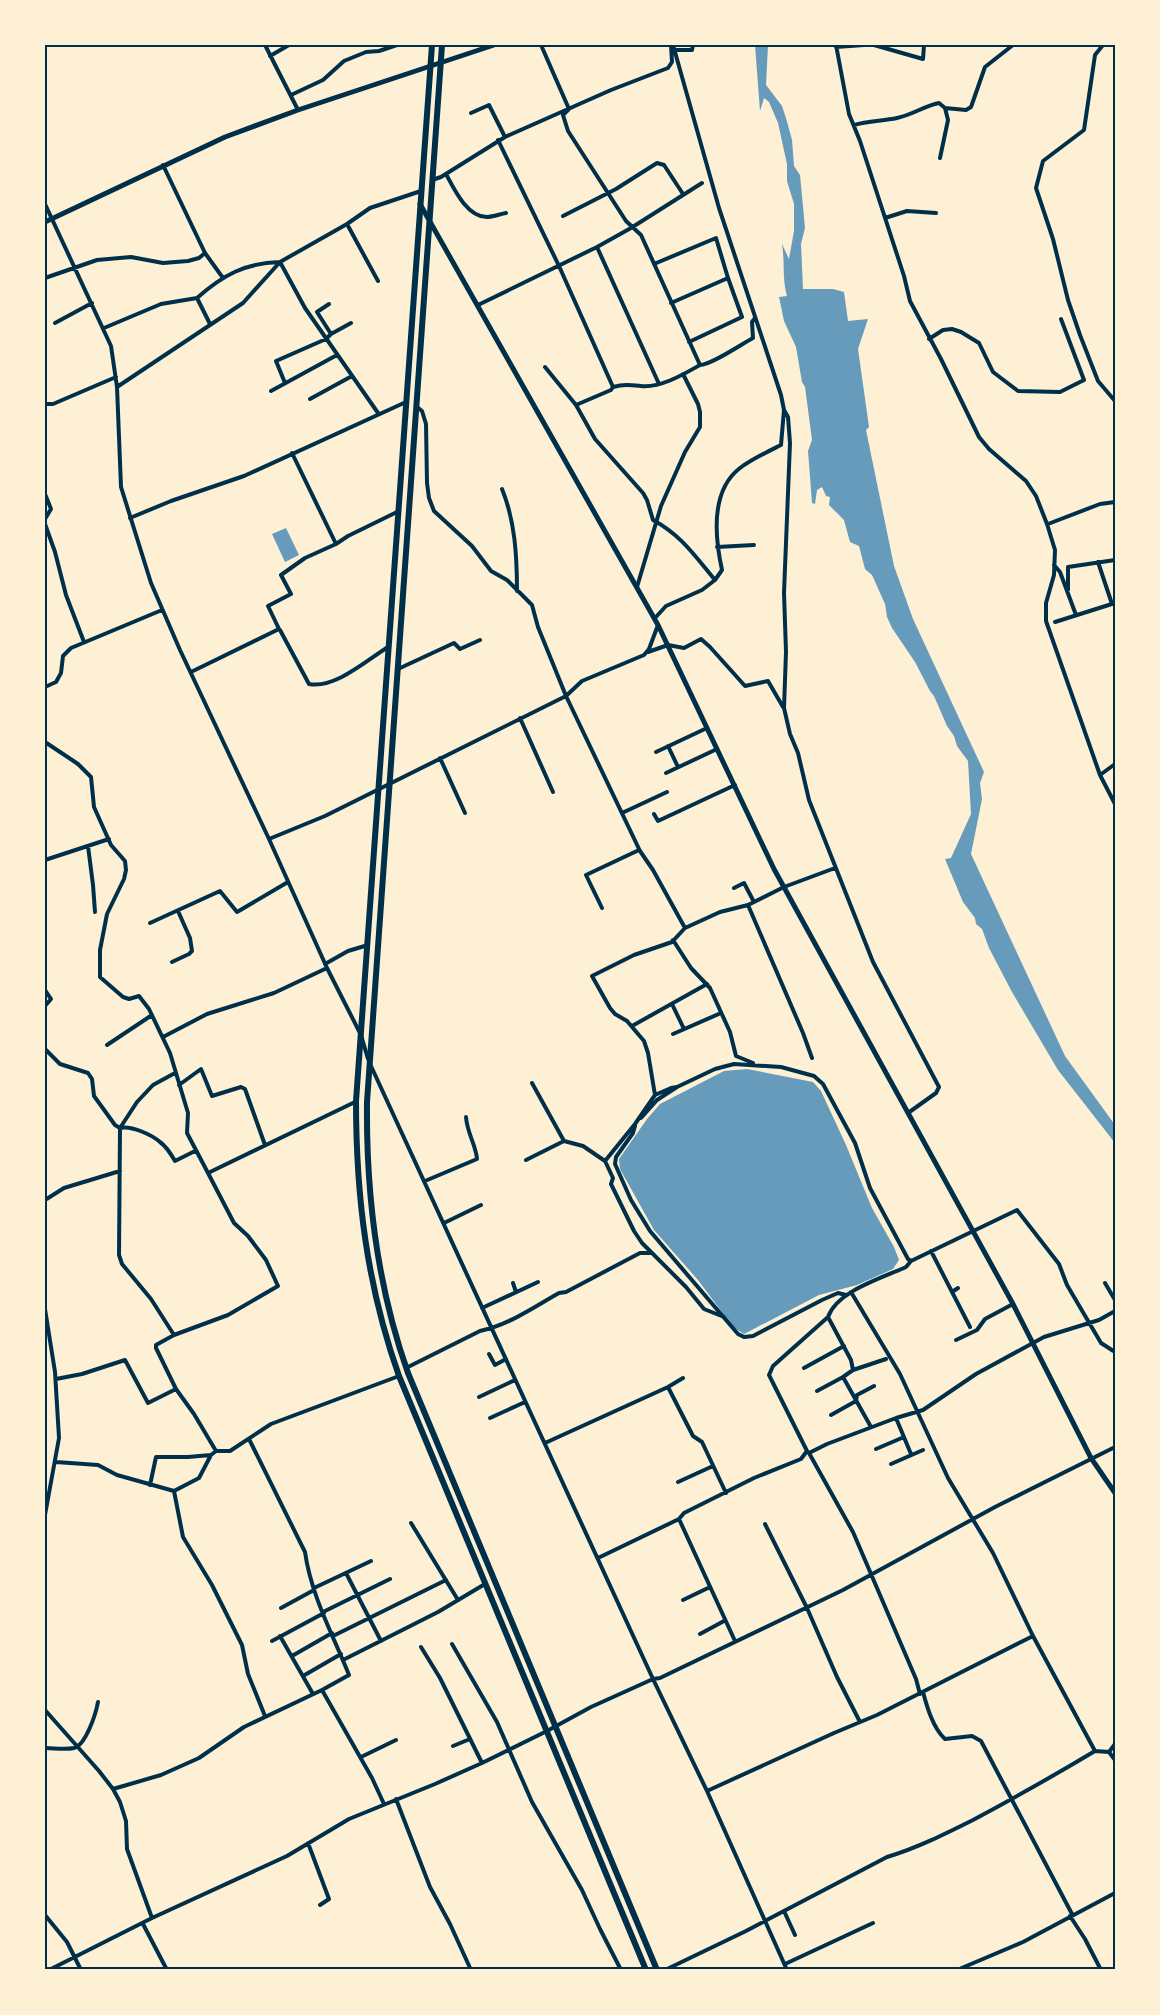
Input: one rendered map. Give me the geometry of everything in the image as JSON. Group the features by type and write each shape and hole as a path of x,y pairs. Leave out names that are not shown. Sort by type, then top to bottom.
{"main road":[{"path":"432,45 356,1101 358,1190 365,1241 386,1341 646,1970"},
{"path":"442,45 369,1063 366,1146 374,1237 396,1338 406,1368 657,1970"}],"street":[{"path":"265,45 298,110"},
{"path":"270,56 290,45"},
{"path":"291,95 323,80 344,61 366,52 379,51 397,45"},
{"path":"45,222 225,136 494,45"},
{"path":"541,45 569,109"},
{"path":"673,47 692,50 693,45"},
{"path":"864,45 836,46 844,92 904,276 910,301 979,437 989,449 1026,481 1036,496 1055,550 1054,575 1046,603 1046,621 1100,775 1115,804"},
{"path":"874,45 923,59 924,45"},
{"path":"854,126 899,118 928,105 939,103 945,108 966,110 971,106 985,68 1013,45"},
{"path":"1103,45 1095,55 1084,130 1043,161 1036,188 1080,335 1098,381 1115,401"},
{"path":"431,181 446,174 505,136 668,68 672,62 673,47"},
{"path":"655,618 666,606 702,590 715,580 722,570 717,547 716,522 720,502 727,484 738,469 781,445 784,410 719,208 673,47"},
{"path":"471,114 489,105 505,136"},
{"path":"940,158 948,120 945,108"},
{"path":"569,109 563,115 568,131 631,228 640,235 700,364"},
{"path":"498,141 559,266 613,387"},
{"path":"563,216 608,193 657,163 664,165 683,195"},
{"path":"163,165 205,253 223,278"},
{"path":"446,174 459,196 472,211 485,217 506,213"},
{"path":"478,305 597,247 702,183"},
{"path":"117,387 243,303 280,262 347,224 370,208 422,190"},
{"path":"45,204 111,346 117,387 121,487 162,610 326,966 361,1035 369,1063 653,1679 707,1791 787,1970"},
{"path":"420,204 655,618 784,887 1013,1304 1091,1458 1115,1493"},
{"path":"885,218 908,211 936,213"},
{"path":"347,224 378,280"},
{"path":"654,264 716,238 742,317 689,342"},
{"path":"597,247 658,384"},
{"path":"45,278 98,260 131,257 163,263 188,261 200,258 205,253"},
{"path":"104,328 161,304 197,298 231,272 280,262"},
{"path":"280,262 305,308 378,413"},
{"path":"671,303 728,278"},
{"path":"197,298 210,325"},
{"path":"55,323 92,303"},
{"path":"329,304 317,312 331,334"},
{"path":"576,405 611,390 613,387 635,383 641,386 658,384 700,364 711,363 753,338 755,318"},
{"path":"929,339 943,330 952,329 961,332 979,344 993,372 1018,391 1060,392 1084,380 1061,319"},
{"path":"285,383 276,361 326,339 351,323"},
{"path":"271,391 337,355"},
{"path":"545,367 576,405 595,439 643,494 655,521 668,527 681,539 715,580"},
{"path":"636,588 655,521 685,452 700,427 698,404 683,374"},
{"path":"310,399 352,376"},
{"path":"45,404 53,404 116,377"},
{"path":"130,518 244,476 406,402"},
{"path":"416,405 422,411 426,424 427,483 434,512 472,546 491,571 507,580 532,605 538,627 566,696 639,850 653,870 685,928"},
{"path":"784,410 788,417 790,443 784,593 786,652 784,708 809,800 873,962 939,1087 936,1094 908,1113"},
{"path":"292,453 336,544"},
{"path":"502,489 510,508 517,561 517,591"},
{"path":"45,494 51,509 45,519"},
{"path":"1047,524 1100,504 1115,502"},
{"path":"388,646 358,669 317,686 309,684 268,606 291,594 281,575 305,558 399,511"},
{"path":"45,524 66,595 84,642"},
{"path":"717,547 754,545"},
{"path":"1068,590 1068,567 1115,560"},
{"path":"1055,622 1114,603 1098,562"},
{"path":"1054,565 1060,572 1068,590 1076,615"},
{"path":"45,687 57,682 61,673 63,656 71,648 162,610"},
{"path":"648,652 658,625"},
{"path":"191,672 279,629"},
{"path":"269,839 325,816 566,696 582,681 668,645 684,648 701,639 745,686 768,681 784,708"},
{"path":"397,669 454,643 460,649 480,640"},
{"path":"520,718 553,792"},
{"path":"656,752 707,728"},
{"path":"45,742 78,764 91,777 94,807 109,839 125,861 124,879 107,914 100,950 100,977 123,997 129,999 140,996 152,1016 170,1053 188,1113 187,1133 195,1151 234,1223 248,1236 266,1260 278,1286 228,1315 174,1335 156,1345 176,1389 216,1451"},
{"path":"668,746 678,767"},
{"path":"666,773 717,749"},
{"path":"440,758 465,813"},
{"path":"1100,775 1115,764"},
{"path":"654,814 658,821 735,785"},
{"path":"622,813 668,792"},
{"path":"45,860 109,839"},
{"path":"88,846 94,912"},
{"path":"602,908 586,875 639,850"},
{"path":"654,1095 644,1041 632,1026 610,1008 592,976 634,955 674,940 685,928 720,912 754,902 784,887 835,868"},
{"path":"150,923 220,891 237,912 288,882"},
{"path":"734,888 744,883 754,902"},
{"path":"748,904 812,1058"},
{"path":"172,962 192,951 190,938 178,911"},
{"path":"674,940 691,968 707,984 730,1032 736,1056 755,1064"},
{"path":"163,1037 207,1014 274,993 326,966 348,951 368,945"},
{"path":"632,1026 707,984"},
{"path":"45,990 51,999 45,1006"},
{"path":"672,1004 684,1029"},
{"path":"673,1034 721,1013"},
{"path":"107,1046 152,1016"},
{"path":"45,1049 60,1064 88,1073 92,1079 94,1096 115,1125 120,1128 133,1129 159,1141 175,1161 195,1151"},
{"path":"605,1161 657,1100 677,1087 725,1065 755,1064 780,1067 814,1076 823,1084 855,1143 874,1196 911,1261"},
{"path":"179,1085 201,1069 212,1096 236,1088 245,1089 265,1144"},
{"path":"174,1335 151,1299 122,1264 119,1255 120,1128 137,1102 153,1085 175,1073"},
{"path":"532,1083 564,1141"},
{"path":"677,1087 654,1095 635,1124 633,1133 616,1157 615,1164 631,1200 650,1231 738,1334 744,1337 753,1336 838,1293 849,1294"},
{"path":"208,1173 356,1101"},
{"path":"425,1181 477,1159 466,1130 466,1118"},
{"path":"526,1161 564,1141 583,1146 605,1161 613,1178 611,1184 634,1231 704,1309 724,1317"},
{"path":"45,1200 64,1188 120,1171"},
{"path":"444,1223 481,1205"},
{"path":"1101,1970 981,1741 972,1736 945,1739 941,1735 853,1532 808,1452 769,1375 773,1366 828,1317 831,1309 849,1294 906,1267 911,1261 972,1230 1017,1210 1059,1264 1067,1285 1101,1343 1115,1353"},
{"path":"931,1251 970,1327"},
{"path":"406,1368 480,1331 492,1328 640,1253 652,1252"},
{"path":"482,1308 538,1282"},
{"path":"513,1283 516,1292"},
{"path":"1105,1283 1115,1300"},
{"path":"952,1292 958,1288"},
{"path":"849,1294 900,1374 948,1478 993,1553 1033,1636 1095,1751"},
{"path":"956,1340 977,1329 985,1319 1013,1304"},
{"path":"45,1309 56,1378 59,1438 45,1515"},
{"path":"598,1558 680,1519 684,1513 754,1478 801,1459 808,1452 871,1427 923,1410 976,1374 1044,1337 1099,1320 1115,1311"},
{"path":"828,1317 851,1360 853,1370"},
{"path":"804,1368 844,1346"},
{"path":"489,1354 495,1365 506,1359"},
{"path":"817,1390 853,1370 886,1359"},
{"path":"56,1378 82,1374 124,1360 148,1403 176,1389"},
{"path":"56,1462 98,1465 117,1475 174,1491 199,1478 216,1451 230,1451 271,1424 399,1376"},
{"path":"843,1377 871,1427"},
{"path":"545,1443 683,1378"},
{"path":"479,1397 515,1380"},
{"path":"856,1401 857,1395 874,1386"},
{"path":"668,1387 693,1436 702,1442 726,1493"},
{"path":"831,1415 856,1401"},
{"path":"490,1418 525,1402"},
{"path":"896,1418 911,1454"},
{"path":"876,1449 904,1437"},
{"path":"113,1789 161,1775 200,1758 244,1726 349,1675 314,1589 305,1552 249,1439"},
{"path":"49,1970 152,1918 287,1856 349,1819 482,1763 556,1725 807,1608 873,1575 973,1519 1115,1447"},
{"path":"891,1464 923,1450"},
{"path":"150,1485 156,1456 212,1455"},
{"path":"678,1482 713,1466"},
{"path":"174,1491 183,1537 212,1585 242,1645 248,1674 265,1716"},
{"path":"680,1519 724,1621 735,1641"},
{"path":"411,1522 458,1600"},
{"path":"765,1524 860,1722"},
{"path":"281,1608 371,1561"},
{"path":"346,1573 381,1641"},
{"path":"272,1641 323,1612 390,1579"},
{"path":"291,1656 446,1580"},
{"path":"343,1660 486,1584"},
{"path":"683,1600 710,1587"},
{"path":"700,1634 724,1621"},
{"path":"280,1636 313,1694"},
{"path":"707,1791 922,1693 1033,1636"},
{"path":"452,1644 497,1722 532,1802 582,1890 621,1970"},
{"path":"421,1647 440,1678 482,1763"},
{"path":"303,1676 341,1654"},
{"path":"322,1690 361,1757 384,1804"},
{"path":"78,1747 88,1732 98,1702"},
{"path":"45,1710 113,1789 124,1812 127,1849 152,1918"},
{"path":"453,1746 470,1739"},
{"path":"361,1757 396,1740"},
{"path":"1109,1752 1115,1744"},
{"path":"45,1748 78,1747"},
{"path":"665,1970 887,1857 911,1850 1012,1800 1095,1751 1109,1752 1115,1760"},
{"path":"396,1799 430,1887 471,1970"},
{"path":"308,1843 329,1899 320,1905"},
{"path":"957,1970 1023,1942 1115,1893"},
{"path":"784,1911 795,1935"},
{"path":"45,1915 67,1942 81,1970"},
{"path":"784,1964 873,1923"},
{"path":"143,1924 167,1970"}],"water":[{"path":"755,45 768,45 766,85 782,106 792,140 794,166 800,175 805,228 801,244 803,289 833,289 844,292 848,321 868,319 858,349 869,427 866,430 894,566 913,619 984,772 980,783 982,799 971,854 1065,1056 1115,1125 1115,1143 1058,1070 1012,992 989,948 982,929 976,924 975,918 963,902 945,859 951,858 971,814 968,761 957,746 915,662 892,628 885,604 872,575 865,569 859,546 850,542 844,520 829,505 830,497 826,496 822,487 817,490 815,504 812,503 808,451 812,440 805,387 802,382 796,347 784,321 779,297 787,296 782,244 789,259 794,231 794,204 787,181 787,164 778,123 769,102 764,98 760,111"},
{"path":"286,528 299,555 285,562 272,534"},
{"path":"747,1069 813,1082 821,1091 872,1208 899,1260 893,1269 857,1285 819,1295 744,1334 733,1327 698,1280 654,1230 620,1169 619,1159 660,1104 724,1071"}]}
